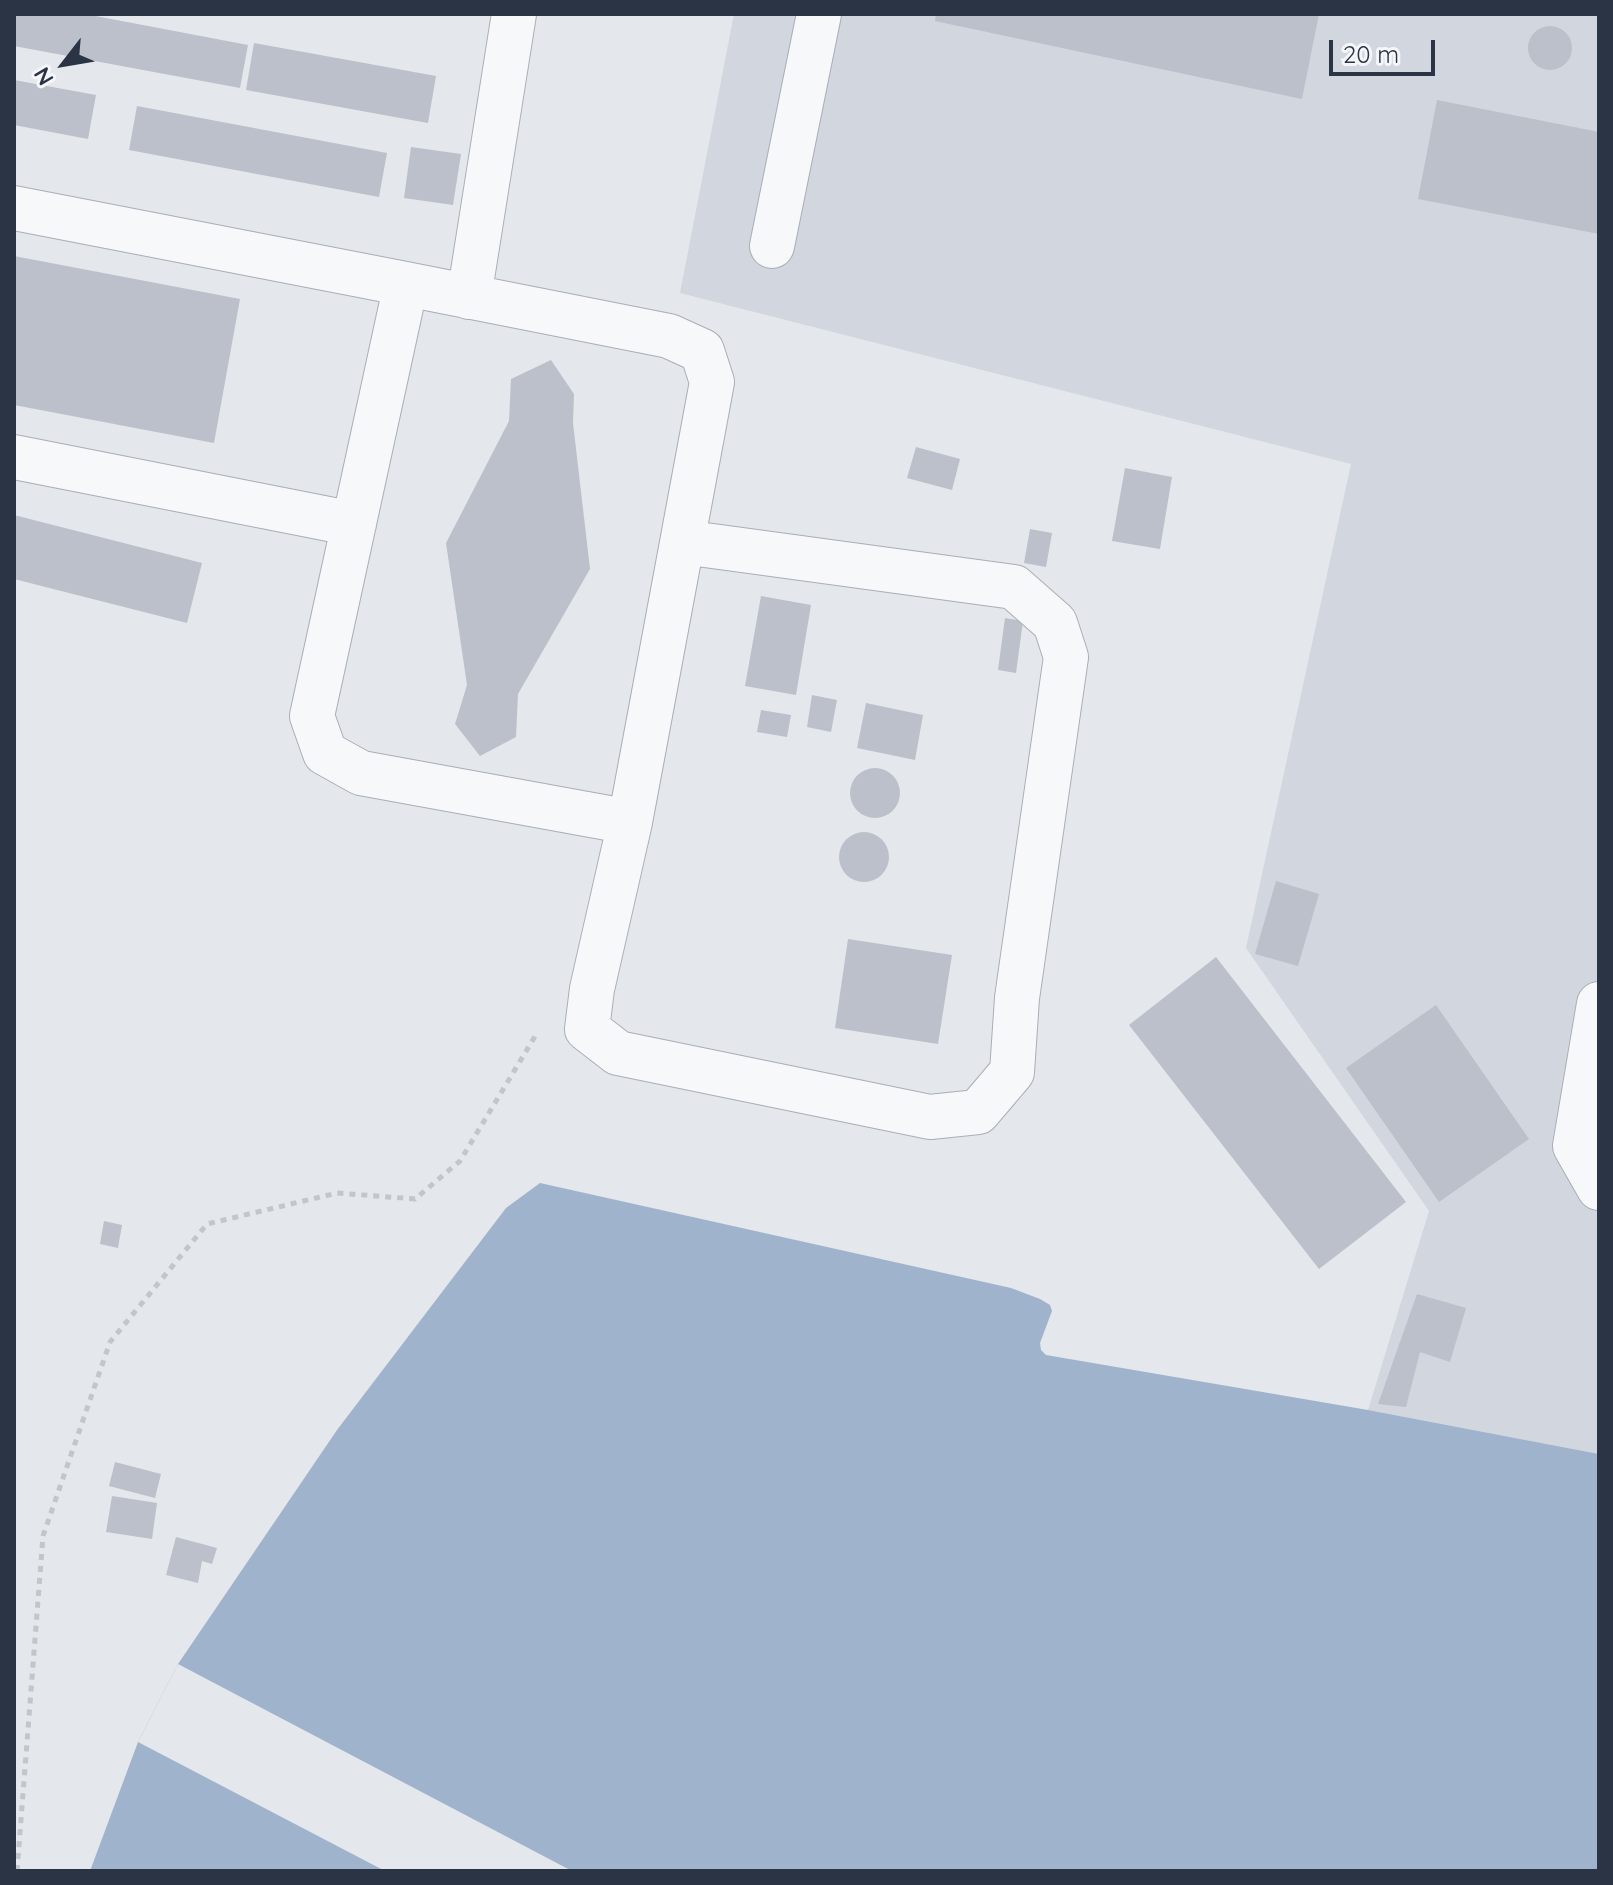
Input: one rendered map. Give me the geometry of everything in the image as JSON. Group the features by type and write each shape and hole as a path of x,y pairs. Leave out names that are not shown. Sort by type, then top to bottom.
{"street":[{"path":"469,297 514,14"},
{"path":"772,246 819,14"},
{"path":"14,208 669,336 702,351 712,382 630,822 592,989 587,1029 618,1053 930,1117 978,1112 1012,1072 1017,998 1066,657 1055,623 1014,587 683,542"},
{"path":"406,284 312,716 325,753 361,773 630,822"},
{"path":"14,457 354,524"},
{"path":"1599,1004 1575,1146 1599,1188"}],"path":[{"path":"17,1871 43,1536 110,1342 207,1224 337,1193 415,1199 460,1161 537,1033"}],"shaded area":[{"path":"734,14 1599,14 1599,1454 1368,1410 1429,1211 1246,948 1351,464 680,293"}],"water":[{"path":"540,1183 1011,1288 1050,1305 1052,1311 1040,1343 1046,1355 1368,1410 1599,1454 1599,1871 90,1871 138,1742 178,1664 337,1430 506,1208"}],"pier":[{"path":"178,1664 572,1871 385,1871 138,1742"}],"building":[{"path":"14,14 85,14 248,45 240,88 14,46"},
{"path":"936,14 1319,14 1302,99 935,21"},
{"path":"1550,26 1565,33 1572,48 1565,63 1550,70 1535,63 1528,48 1535,33"},
{"path":"254,43 436,76 428,123 246,90"},
{"path":"14,80 96,95 88,139 14,125"},
{"path":"1437,100 1599,132 1599,234 1418,199"},
{"path":"137,106 387,153 379,197 129,150"},
{"path":"411,147 461,154 453,205 404,198"},
{"path":"14,256 240,299 214,443 14,405"},
{"path":"551,360 574,394 573,423 590,569 518,694 516,737 480,756 455,724 467,685 446,543 509,421 511,379"},
{"path":"916,447 960,459 952,490 907,478"},
{"path":"1125,468 1172,477 1160,549 1112,541"},
{"path":"14,515 202,563 187,623 14,579"},
{"path":"1030,529 1052,533 1046,567 1024,563"},
{"path":"761,596 811,605 796,695 745,686"},
{"path":"1005,618 1023,621 1016,673 998,670"},
{"path":"812,695 837,700 831,732 807,727"},
{"path":"866,703 923,715 915,760 857,748"},
{"path":"761,710 791,715 787,737 757,732"},
{"path":"875,768 893,775 900,793 893,811 875,818 857,811 850,793 857,775"},
{"path":"864,832 882,839 889,857 882,875 864,882 846,875 839,857 846,839"},
{"path":"1276,881 1319,894 1298,966 1255,954"},
{"path":"848,939 952,955 938,1044 835,1028"},
{"path":"1216,957 1406,1202 1319,1269 1129,1025"},
{"path":"1436,1005 1529,1139 1439,1202 1346,1068"},
{"path":"104,1221 122,1225 118,1248 100,1244"},
{"path":"1417,1294 1466,1308 1450,1362 1420,1352 1406,1407 1378,1404"},
{"path":"115,1462 161,1474 155,1498 109,1486"},
{"path":"112,1496 157,1503 152,1539 106,1532"},
{"path":"176,1537 217,1548 212,1564 202,1561 198,1583 166,1575"}]}
